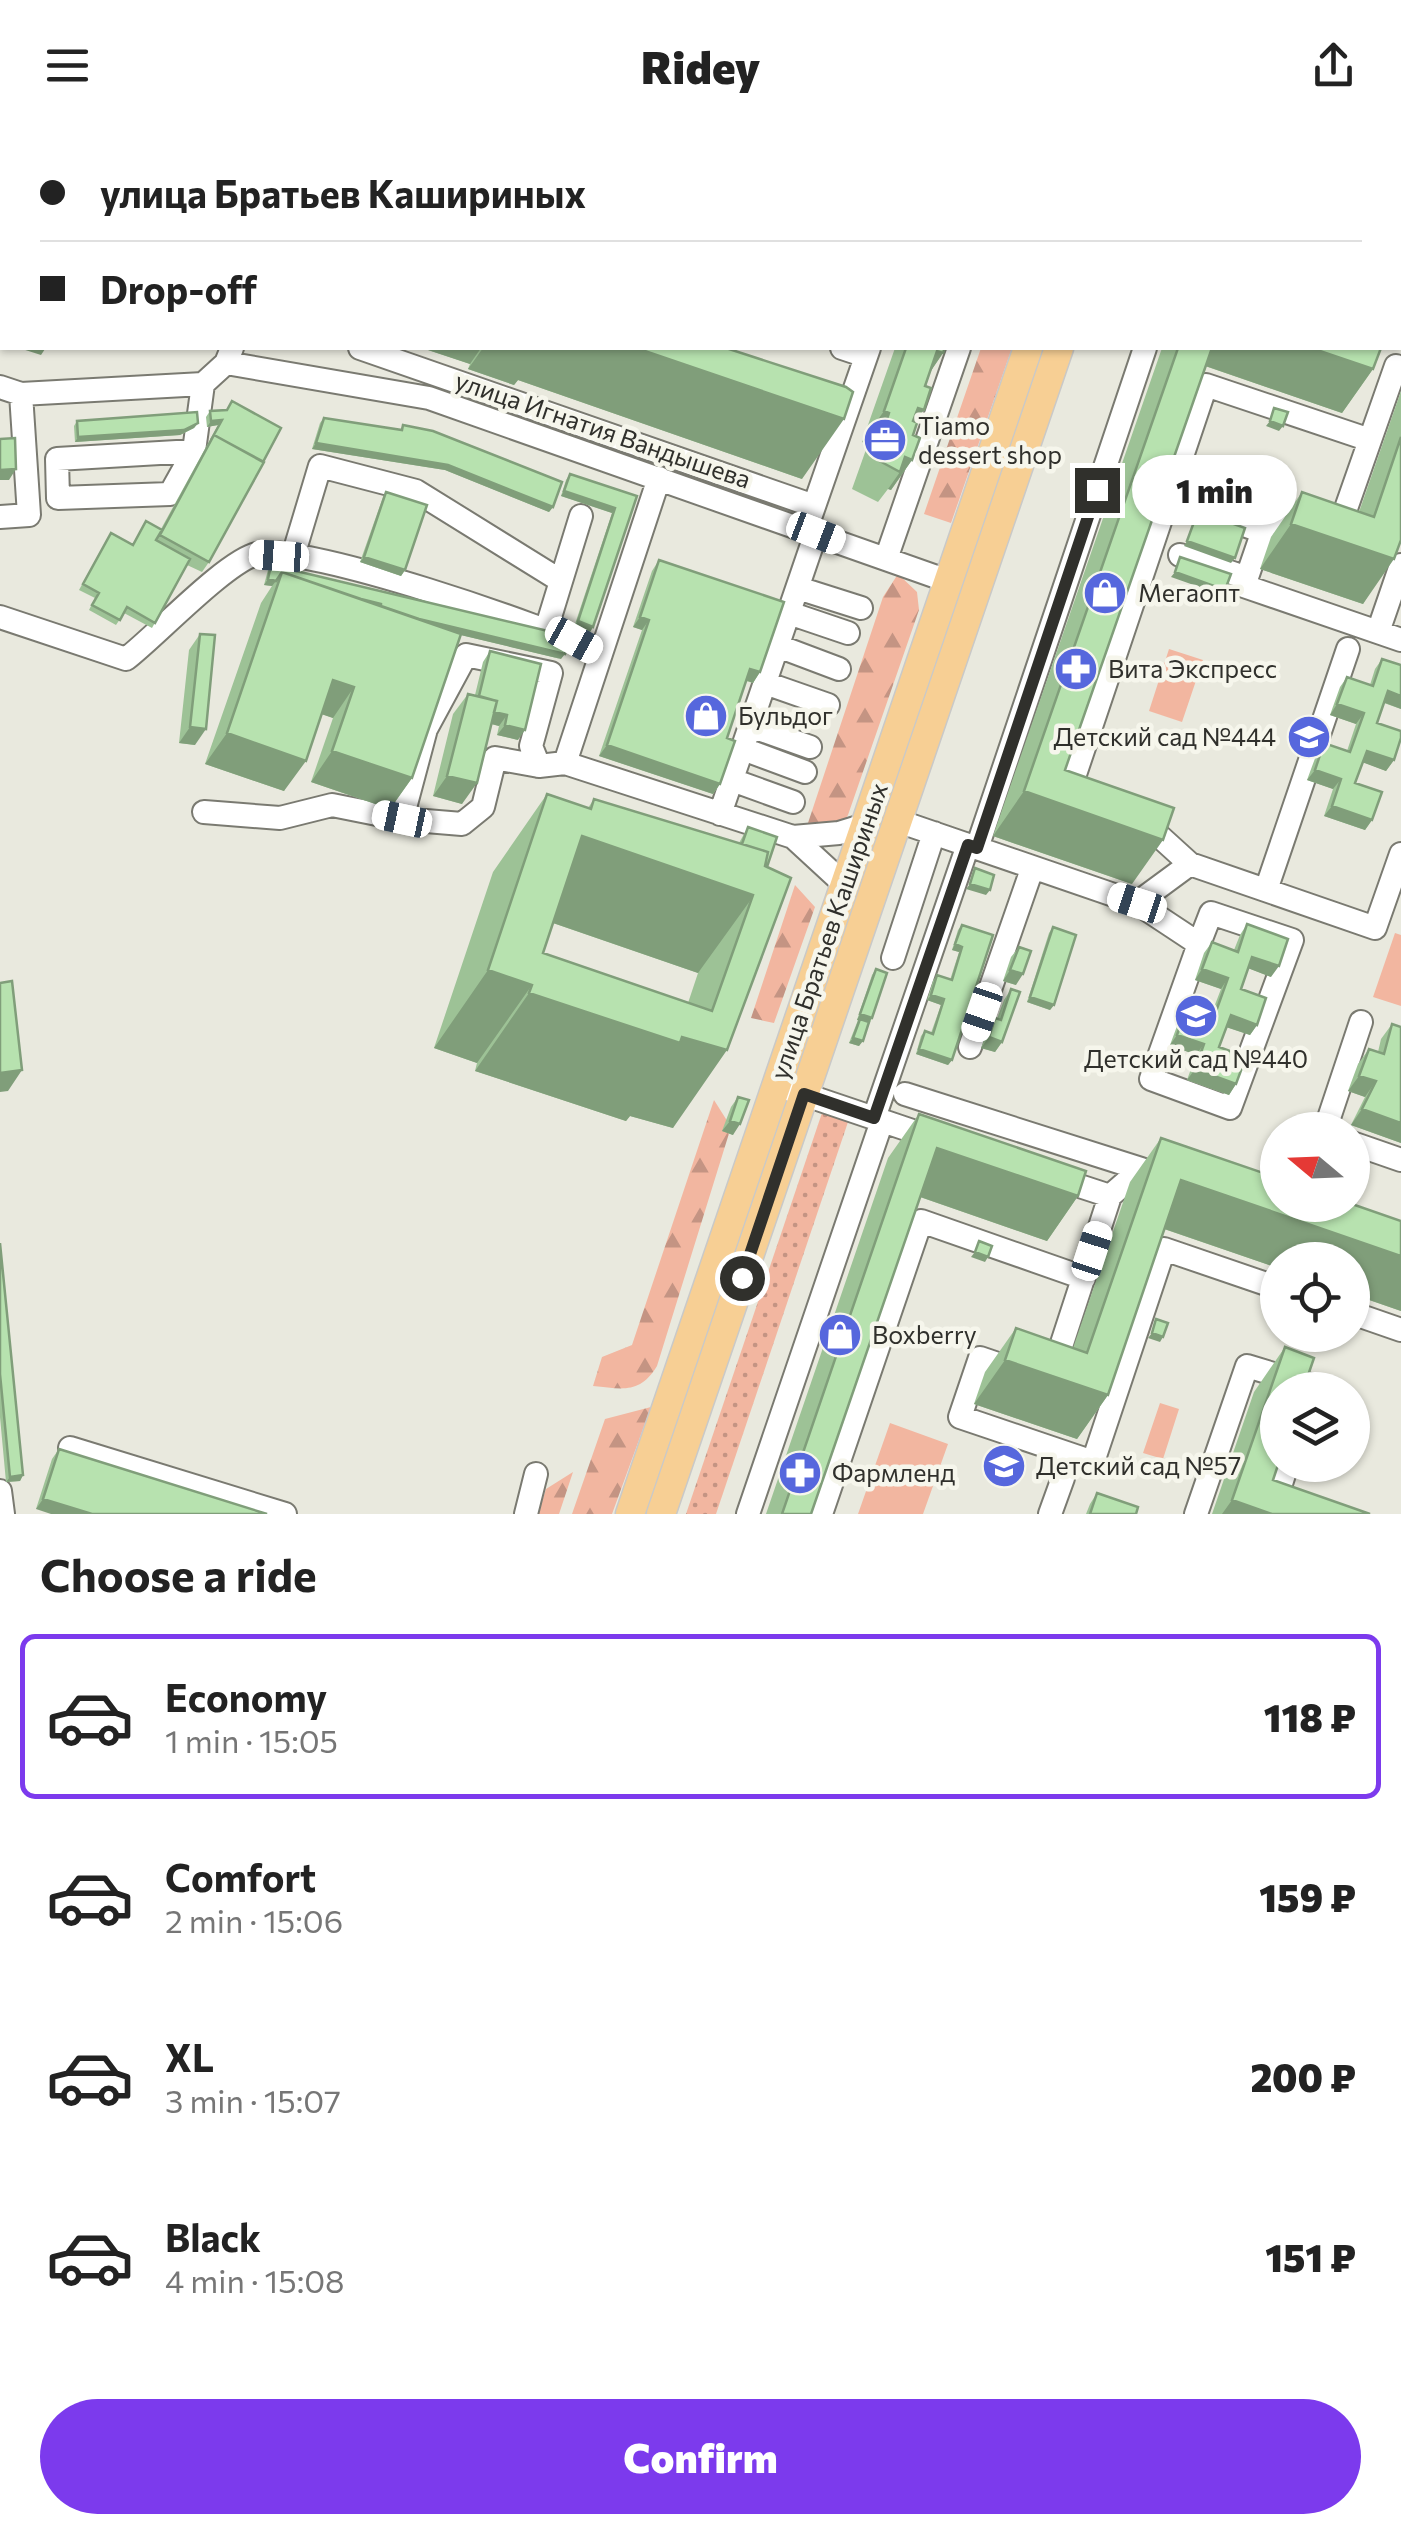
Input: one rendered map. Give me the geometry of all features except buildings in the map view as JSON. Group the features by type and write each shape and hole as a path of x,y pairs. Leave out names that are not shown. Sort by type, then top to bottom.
{"main road":[{"name":"улица Братьев Кашириных","path":"630,1514 1027,350"},
{"name":"улица Братьев Кашириных","path":"662,1514 1059,350"}],"street":[{"path":"365,350 814,506"},
{"path":"886,559 958,350"},
{"path":"748,1514 878,1120 1144,350"},
{"path":"720,814 798,588 829,433 868,352"},
{"name":"улица Игнатия Вандышева","path":"203,384 229,355 428,398 502,400 668,481 948,581"},
{"path":"1392,359 1370,440 1335,541 1268,519 1244,586 1390,636 1401,565"},
{"path":"0,517 29,515 12,430 10,390 203,384 194,452 170,494 58,498 57,459 194,452"},
{"path":"1084,807 1066,800 1206,385 1370,440"},
{"path":"564,762 600,654 668,481 684,460"},
{"path":"293,556 320,466 416,491 561,581"},
{"path":"1195,507 1263,532"},
{"path":"546,630 581,516"},
{"path":"0,617 126,659 220,579 256,554 293,556 432,591 546,630 600,654"},
{"path":"1180,555 1247,578"},
{"path":"798,588 861,608"},
{"path":"789,613 848,633"},
{"path":"778,646 838,669"},
{"path":"1266,890 1348,649"},
{"path":"402,819 426,729 466,655 550,673 531,746 540,766"},
{"path":"765,683 828,704"},
{"path":"750,726 810,748"},
{"path":"743,749 805,772"},
{"path":"204,812 280,818 332,804 402,819 462,824 483,806 496,758 540,766 564,762 793,836 839,834 865,824"},
{"path":"732,780 793,802"},
{"path":"898,821 1137,903 1199,944"},
{"path":"1120,821 1157,834 1190,864 1376,928 1401,854"},
{"path":"892,958 934,833"},
{"path":"793,836 844,884"},
{"path":"1137,903 1190,864"},
{"path":"970,1048 1032,869"},
{"path":"1211,912 1292,940 1230,1108 1150,1079 1199,944 1211,912"},
{"path":"1331,1112 1362,1022"},
{"path":"776,1085 952,1144"},
{"path":"904,1094 1175,1181"},
{"path":"1370,1149 1401,1160"},
{"path":"1022,1167 1110,1196"},
{"path":"1141,1170 1110,1196 1050,1382 980,1358 960,1417 1093,1462 1164,1249 1260,1282"},
{"path":"821,1514 920,1221 1084,1278"},
{"path":"1370,1320 1401,1330"},
{"path":"1196,1514 1247,1366 1267,1372"},
{"path":"70,1448 285,1514"},
{"path":"523,1513 536,1474"},
{"path":"1050,1514 1063,1478"},
{"path":"1278,1514 1272,1512 1282,1482"},
{"path":"0,1491 2,1514"}],"green space":[{"path":"980,350 1011,350 951,523 924,514"},
{"path":"898,574 917,592 919,610 848,815 843,823 807,826 883,597"},
{"path":"1169,649 1203,660 1182,722 1149,711"},
{"path":"795,885 815,907 774,1023 751,1018"},
{"path":"1395,933 1401,935 1401,1006 1373,997"},
{"path":"714,1100 731,1127 657,1366 644,1381 630,1388 593,1386 602,1357 632,1345"},
{"path":"823,1110 849,1119 716,1514 686,1514"},
{"path":"1160,1403 1179,1409 1163,1459 1143,1453"},
{"path":"651,1407 612,1514 572,1514 605,1419"},
{"path":"890,1423 948,1444 923,1514 858,1514"},
{"path":"573,1472 559,1514 538,1514 546,1489"}],"place":[{"name":"Tiamo dessert shop","path":"885,440"},
{"name":"Мегаопт","path":"1105,593"},
{"name":"Вита Экспресс","path":"1076,669"},
{"name":"Бульдог","path":"706,716"},
{"name":"Детский сад №444","path":"1309,737"},
{"name":"Детский сад №440","path":"1196,1016"},
{"name":"Boxberry","path":"840,1335"},
{"name":"Детский сад №57","path":"1004,1466"},
{"name":"Фармленд","path":"800,1473"}],"route":[{"path":"742,1278 804,1094 874,1118 968,845 977,848 1097,490"}]}
